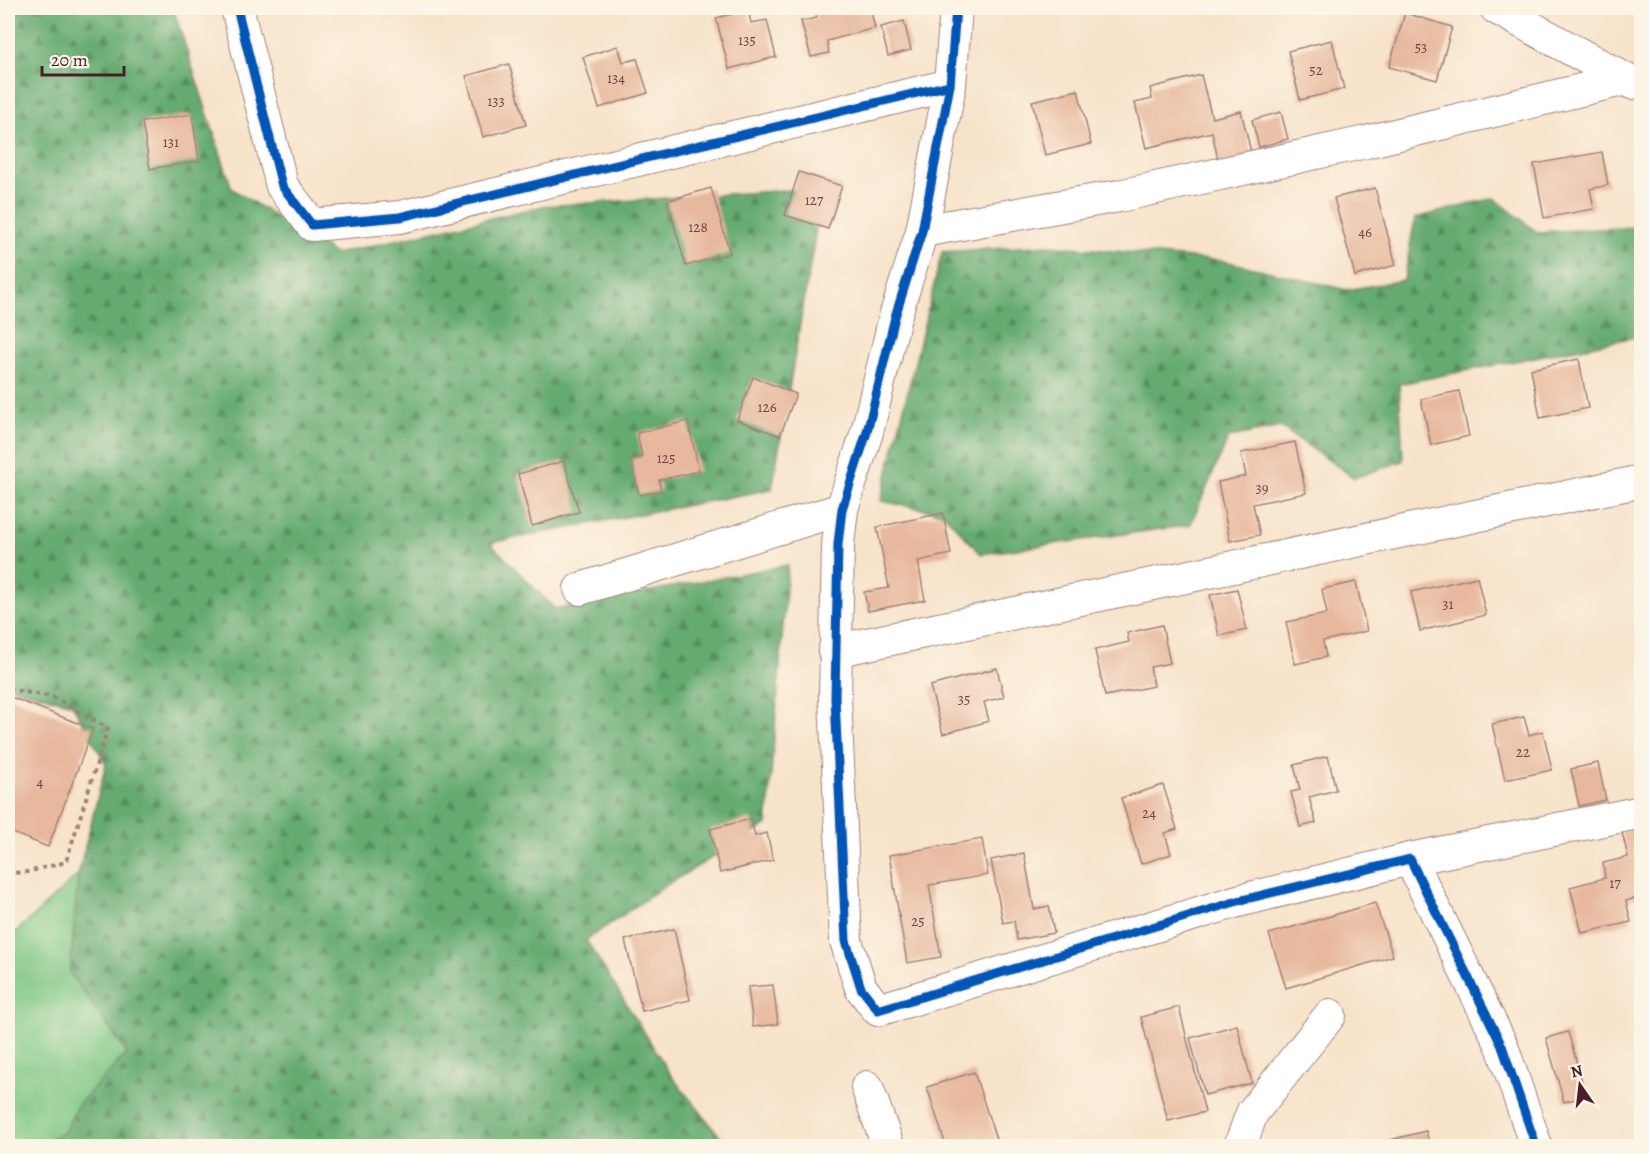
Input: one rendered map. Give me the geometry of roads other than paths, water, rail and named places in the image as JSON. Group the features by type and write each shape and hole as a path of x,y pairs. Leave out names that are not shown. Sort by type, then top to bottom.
{"street":[{"path":"237,8 282,186 312,225 400,217 950,85"},
{"path":"956,8 950,85 922,231 895,317 867,432 842,509 838,544 834,651 846,941 861,988 878,1010 1238,901 1410,859 1641,812"},
{"path":"1496,8 1632,83"},
{"path":"922,231 1119,196 1632,83"},
{"path":"834,651 1641,481"},
{"path":"580,590 842,509"},
{"path":"1410,859 1502,1046 1536,1146"},
{"path":"1240,1146 1252,1113 1330,1015"},
{"path":"867,1087 888,1146"}]}
